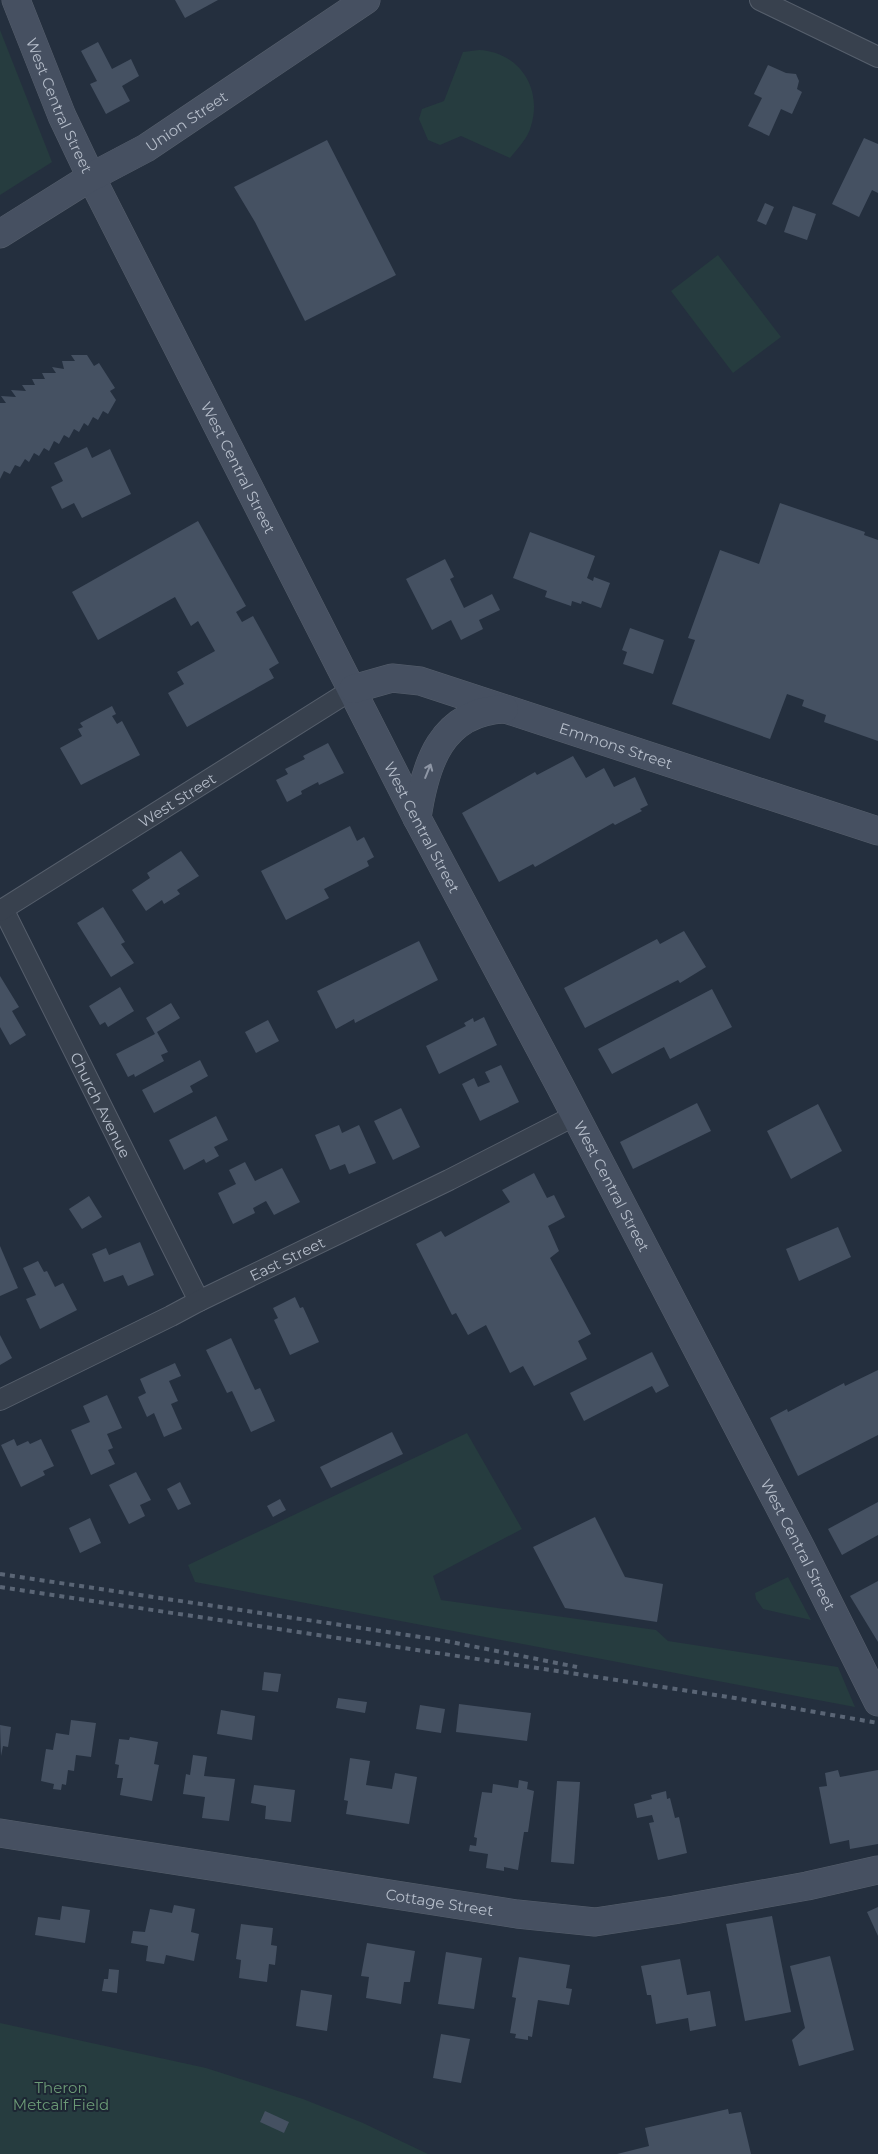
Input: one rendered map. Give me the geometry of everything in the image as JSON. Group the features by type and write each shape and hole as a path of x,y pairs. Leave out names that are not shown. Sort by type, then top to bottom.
{"main road":[{"name":"West Central Street","path":"16,0 62,116 91,177 418,818 801,1548 878,1702"},
{"name":"Union Street","path":"0,234 91,177 146,148 366,0"},
{"name":"Emmons Street","path":"353,690 378,680 404,678 420,681 878,831"},
{"path":"418,818 421,790 426,775 447,734 458,724 481,712 504,709"},
{"name":"West Central Street","path":"850,1646 878,1667"},
{"name":"Cottage Street","path":"0,1833 517,1914 595,1922 813,1885 878,1870"}],"street":[{"path":"760,0 878,57"},
{"name":"West Street","path":"2,910 353,690"},
{"name":"Church Avenue","path":"2,910 199,1301"},
{"name":"East Street","path":"0,1400 449,1180 574,1116"}],"green space":[{"path":"0,30 52,162 0,195"},
{"path":"479,50 493,52 505,57 516,65 530,85 534,112 530,130 510,158 461,136 440,145 428,140 419,119 422,109 444,101 463,52"},
{"path":"718,255 781,337 733,373 671,291"},
{"path":"467,1433 522,1529 433,1576 441,1600 656,1630 668,1641 838,1667 855,1707 195,1582 188,1565"},
{"path":"788,1577 811,1620 763,1609 756,1599 755,1593"},
{"name":"Theron Metcalf Field","path":"0,2023 206,2068 303,2099 363,2123 428,2154 0,2154"}],"building":[{"path":"175,0 218,0 185,18"},
{"path":"98,42 112,69 131,59 139,76 122,86 130,101 106,114 90,84 97,81 81,51"},
{"path":"768,65 786,73 796,74 799,81 797,89 802,92 792,114 781,109 769,136 748,126 762,98 754,94"},
{"path":"864,138 878,144 878,193 872,190 859,217 832,204"},
{"path":"327,140 396,275 305,321 255,222 234,187"},
{"path":"765,203 774,207 766,225 757,221"},
{"path":"793,206 816,214 807,240 784,232"},
{"path":"71,355 87,355 94,366 99,363 115,388 110,391 116,400 108,414 103,411 98,420 93,417 88,426 84,423 79,432 74,429 69,438 64,435 59,444 54,441 49,451 44,448 39,456 34,453 29,462 25,459 20,467 15,465 10,474 4,471 0,479 0,403 6,403 1,396 16,397 11,390 26,391 22,385 35,385 32,379 45,379 42,373 56,373 52,367 64,369 62,361 75,361"},
{"path":"87,447 92,458 110,449 131,494 82,518 74,503 62,509 51,487 63,481 54,463"},
{"path":"780,503 865,532 864,535 878,540 878,741 824,722 826,715 802,706 804,700 787,694 770,739 672,704 695,640 688,638 720,550 759,564"},
{"path":"198,521 246,606 236,612 242,622 253,616 279,663 269,669 274,678 187,727 168,693 184,684 177,672 215,651 198,621 191,626 175,597 98,640 72,592"},
{"path":"530,532 595,556 587,578 593,581 594,577 610,583 601,608 582,601 581,604 572,601 571,606 545,597 547,591 513,578"},
{"path":"445,559 454,577 450,579 464,608 492,594 500,610 479,620 483,629 461,640 451,620 432,630 406,579"},
{"path":"630,628 664,640 653,674 623,664 627,652 622,650"},
{"path":"112,706 116,714 112,716 117,724 122,721 140,755 81,785 60,748 82,736 78,729 83,727 80,723"},
{"path":"328,743 344,773 319,785 318,782 301,791 302,794 287,802 276,780 288,774 285,769 305,759 303,756"},
{"path":"573,756 586,778 604,768 614,787 635,777 648,805 640,809 642,811 615,825 613,823 535,867 533,864 499,882 462,813 535,772 537,775"},
{"path":"350,826 357,841 364,837 374,857 367,861 369,866 324,889 329,898 286,920 261,871"},
{"path":"181,851 199,876 177,890 180,894 164,904 162,900 146,911 132,890 150,878 147,873"},
{"path":"103,907 125,942 121,944 134,963 111,977 77,923"},
{"path":"684,931 706,967 680,983 678,980 585,1028 564,988 657,939 660,944"},
{"path":"419,941 438,980 355,1023 354,1019 336,1029 317,991"},
{"path":"0,976 19,1007 12,1011 26,1035 10,1045 0,1027"},
{"path":"120,987 134,1011 108,1027 105,1022 100,1025 89,1006"},
{"path":"712,989 732,1027 670,1059 664,1047 612,1074 598,1049"},
{"path":"171,1003 180,1018 157,1032 168,1052 161,1055 164,1061 135,1077 134,1074 128,1077 116,1054 155,1034 146,1018"},
{"path":"484,1017 497,1045 439,1074 426,1046 466,1026 464,1023 473,1018 474,1022"},
{"path":"268,1020 279,1041 256,1053 245,1032"},
{"path":"200,1060 208,1076 190,1086 193,1092 154,1113 142,1090"},
{"path":"501,1065 519,1102 480,1121 462,1084 474,1078 478,1087 490,1082 485,1072"},
{"path":"697,1103 711,1131 633,1169 620,1142"},
{"path":"818,1104 842,1151 791,1179 767,1131"},
{"path":"401,1108 420,1147 393,1160 374,1121"},
{"path":"216,1116 228,1140 214,1147 219,1156 206,1163 204,1159 184,1170 169,1140"},
{"path":"339,1125 342,1133 359,1125 376,1163 349,1174 345,1164 330,1170 315,1135"},
{"path":"245,1162 255,1181 282,1168 300,1202 274,1215 266,1201 253,1208 255,1213 233,1224 218,1193 236,1184 229,1170"},
{"path":"534,1173 547,1198 554,1195 565,1217 548,1226 559,1251 550,1258 591,1334 578,1341 587,1359 534,1386 523,1366 510,1373 486,1325 468,1335 456,1313 452,1315 416,1244 441,1231 445,1237 510,1202 502,1190"},
{"path":"89,1196 102,1217 82,1229 69,1209"},
{"path":"838,1227 851,1257 799,1281 786,1249"},
{"path":"140,1242 154,1275 128,1286 123,1275 104,1282 92,1254 106,1248 109,1255"},
{"path":"0,1246 18,1288 0,1296"},
{"path":"38,1261 44,1272 47,1271 55,1287 63,1283 77,1310 40,1329 26,1299 36,1295 23,1268"},
{"path":"295,1297 300,1308 303,1307 319,1342 290,1355 274,1320 278,1318 273,1308"},
{"path":"0,1335 12,1358 0,1365"},
{"path":"231,1338 255,1390 260,1388 275,1421 251,1432 232,1391 227,1393 206,1350"},
{"path":"652,1352 669,1386 656,1393 652,1386 584,1421 570,1393"},
{"path":"175,1363 181,1376 169,1381 178,1401 171,1404 182,1429 164,1437 154,1413 147,1417 138,1397 146,1393 140,1379"},
{"path":"878,1370 878,1435 798,1476 770,1418 787,1409 788,1412 844,1383 845,1386"},
{"path":"107,1395 122,1428 107,1434 113,1448 108,1450 115,1464 91,1475 71,1430 90,1422 83,1406"},
{"path":"392,1432 403,1454 331,1488 320,1467"},
{"path":"14,1439 17,1446 28,1441 30,1444 41,1439 54,1466 43,1471 45,1475 21,1487 1,1445"},
{"path":"136,1472 151,1500 140,1505 145,1516 129,1524 109,1485"},
{"path":"180,1482 191,1504 178,1510 167,1489"},
{"path":"280,1499 286,1510 273,1517 267,1506"},
{"path":"878,1502 878,1535 842,1555 828,1529"},
{"path":"595,1517 625,1577 663,1584 657,1622 565,1608 533,1547"},
{"path":"90,1518 101,1543 80,1553 69,1528"},
{"path":"878,1581 878,1642 850,1596"},
{"path":"264,1672 281,1674 278,1692 262,1690"},
{"path":"338,1698 367,1702 365,1713 336,1708"},
{"path":"459,1704 531,1713 527,1741 456,1732"},
{"path":"420,1705 445,1709 441,1733 416,1729"},
{"path":"221,1710 255,1716 252,1740 217,1734"},
{"path":"71,1720 96,1723 91,1757 76,1755 74,1771 68,1770 66,1785 62,1784 61,1790 53,1789 54,1784 41,1781 46,1749 53,1750 56,1733 69,1735"},
{"path":"0,1725 11,1727 8,1747 3,1746 1,1756"},
{"path":"130,1737 158,1742 154,1764 159,1765 152,1801 120,1795 123,1778 117,1778 119,1765 115,1764 119,1739 129,1740"},
{"path":"193,1755 207,1757 204,1776 235,1779 229,1821 202,1818 205,1797 183,1794 186,1774 190,1775"},
{"path":"350,1758 370,1761 366,1785 392,1789 395,1773 417,1777 409,1824 346,1814 348,1801 344,1800"},
{"path":"838,1770 840,1777 878,1770 878,1844 850,1849 849,1840 830,1844 819,1787 827,1786 825,1773"},
{"path":"519,1780 528,1782 527,1789 534,1791 528,1832 524,1832 518,1870 504,1867 504,1871 486,1868 488,1854 469,1851 470,1845 476,1846 477,1838 474,1837 482,1792 492,1793 493,1784 518,1788"},
{"path":"557,1781 580,1782 574,1864 551,1862"},
{"path":"254,1785 295,1790 291,1822 265,1819 266,1806 251,1803"},
{"path":"666,1791 667,1799 670,1798 675,1818 679,1817 687,1853 658,1860 649,1823 654,1822 652,1815 637,1818 634,1804 652,1799 651,1795"},
{"path":"174,1905 195,1909 191,1932 199,1934 194,1961 166,1955 164,1964 146,1961 148,1946 131,1943 133,1931 145,1932 150,1909 172,1913"},
{"path":"62,1906 90,1910 85,1943 35,1935 38,1917 60,1920"},
{"path":"878,1907 878,1936 867,1912"},
{"path":"772,1916 791,2012 745,2021 726,1924"},
{"path":"241,1924 273,1928 271,1945 277,1946 275,1965 269,1964 267,1982 239,1978 241,1960 236,1959"},
{"path":"367,1943 415,1951 410,1982 404,1982 401,2004 366,1998 369,1977 361,1976"},
{"path":"446,1952 482,1958 474,2009 438,2004"},
{"path":"830,1956 854,2050 799,2066 792,2040 805,2028 790,1966"},
{"path":"519,1957 570,1965 566,1988 572,1989 569,2005 538,2000 532,2037 528,2036 528,2040 515,2038 516,2034 510,2033 516,1998 512,1997"},
{"path":"680,1959 687,1995 710,1991 716,2026 690,2031 688,2018 656,2024 651,1995 647,1995 641,1966"},
{"path":"109,1969 119,1970 117,1993 102,1991 104,1979 108,1979"},
{"path":"301,1990 332,1995 327,2031 296,2026"},
{"path":"441,2034 470,2039 461,2083 433,2078"},
{"path":"728,2109 729,2114 741,2112 751,2154 617,2154 649,2146 645,2128"},
{"path":"265,2111 289,2122 284,2133 260,2122"}],"railway":[{"path":"0,1574 441,1640 577,1667"},
{"path":"0,1587 729,1697 878,1723"}]}
